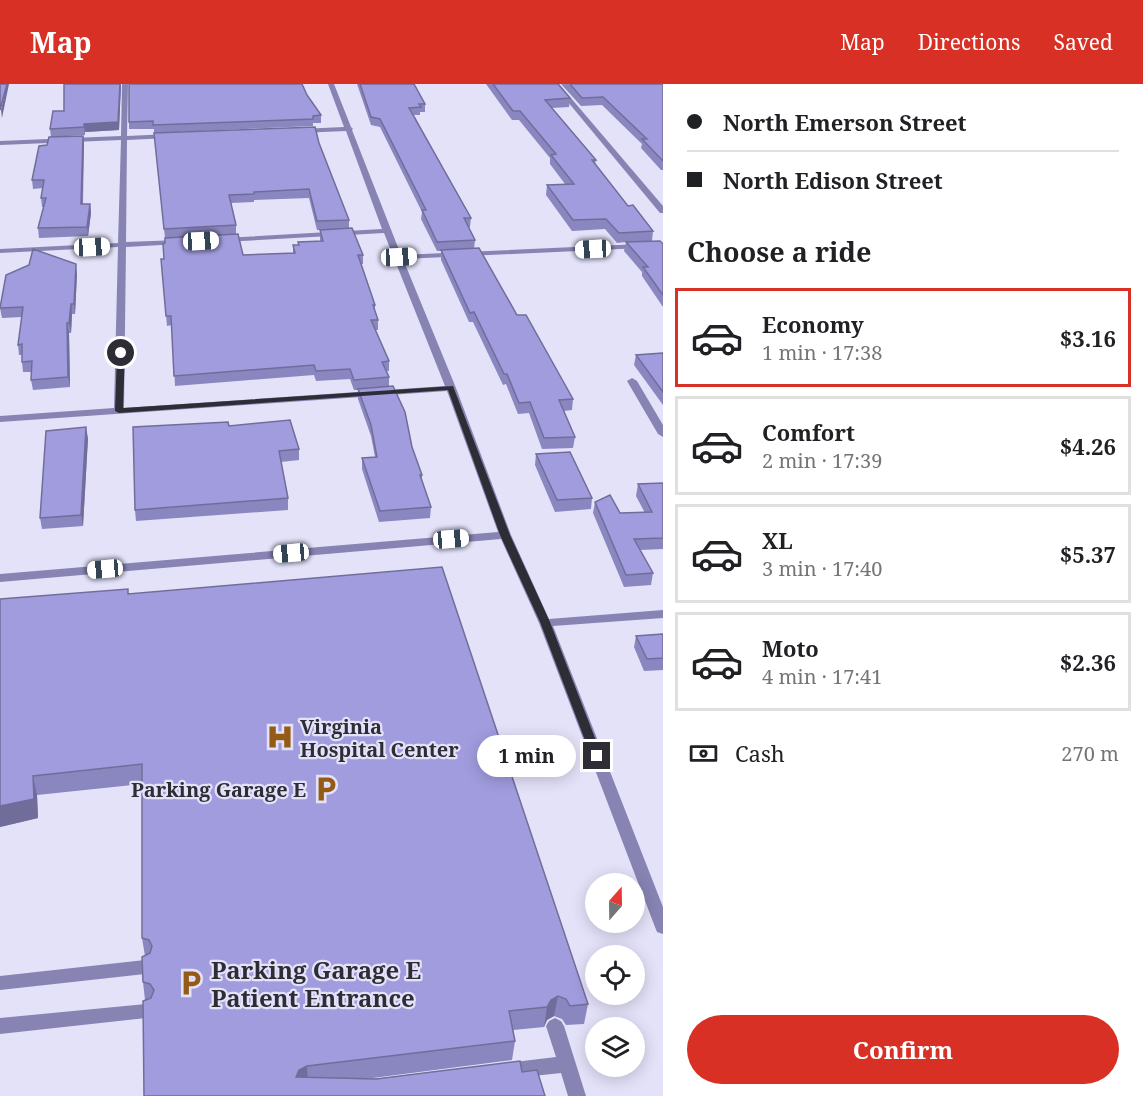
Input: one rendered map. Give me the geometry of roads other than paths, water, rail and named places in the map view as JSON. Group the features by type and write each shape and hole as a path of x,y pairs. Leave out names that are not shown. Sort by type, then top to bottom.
{"street":[{"path":"119,411 125,84"},
{"path":"331,84 387,231 451,388 505,535 545,622 663,927"},
{"path":"556,84 662,210"},
{"path":"291,132 350,129"},
{"path":"0,143 173,136"},
{"path":"216,240 387,231"},
{"path":"0,251 192,242"},
{"path":"399,257 663,245"},
{"path":"632,381 663,434"},
{"path":"0,419 451,388"},
{"path":"0,578 505,535"},
{"path":"545,622 663,614"},
{"path":"0,983 145,967"},
{"path":"0,1026 146,1011"},
{"path":"555,1026 577,1096"},
{"path":"484,1074 566,1064"}],"place":[{"name":"Virginia Hospital Center","path":"280,737"},
{"name":"Parking Garage E","path":"326,789"},
{"name":"Parking Garage E Patient Entrance","path":"191,983"}]}
